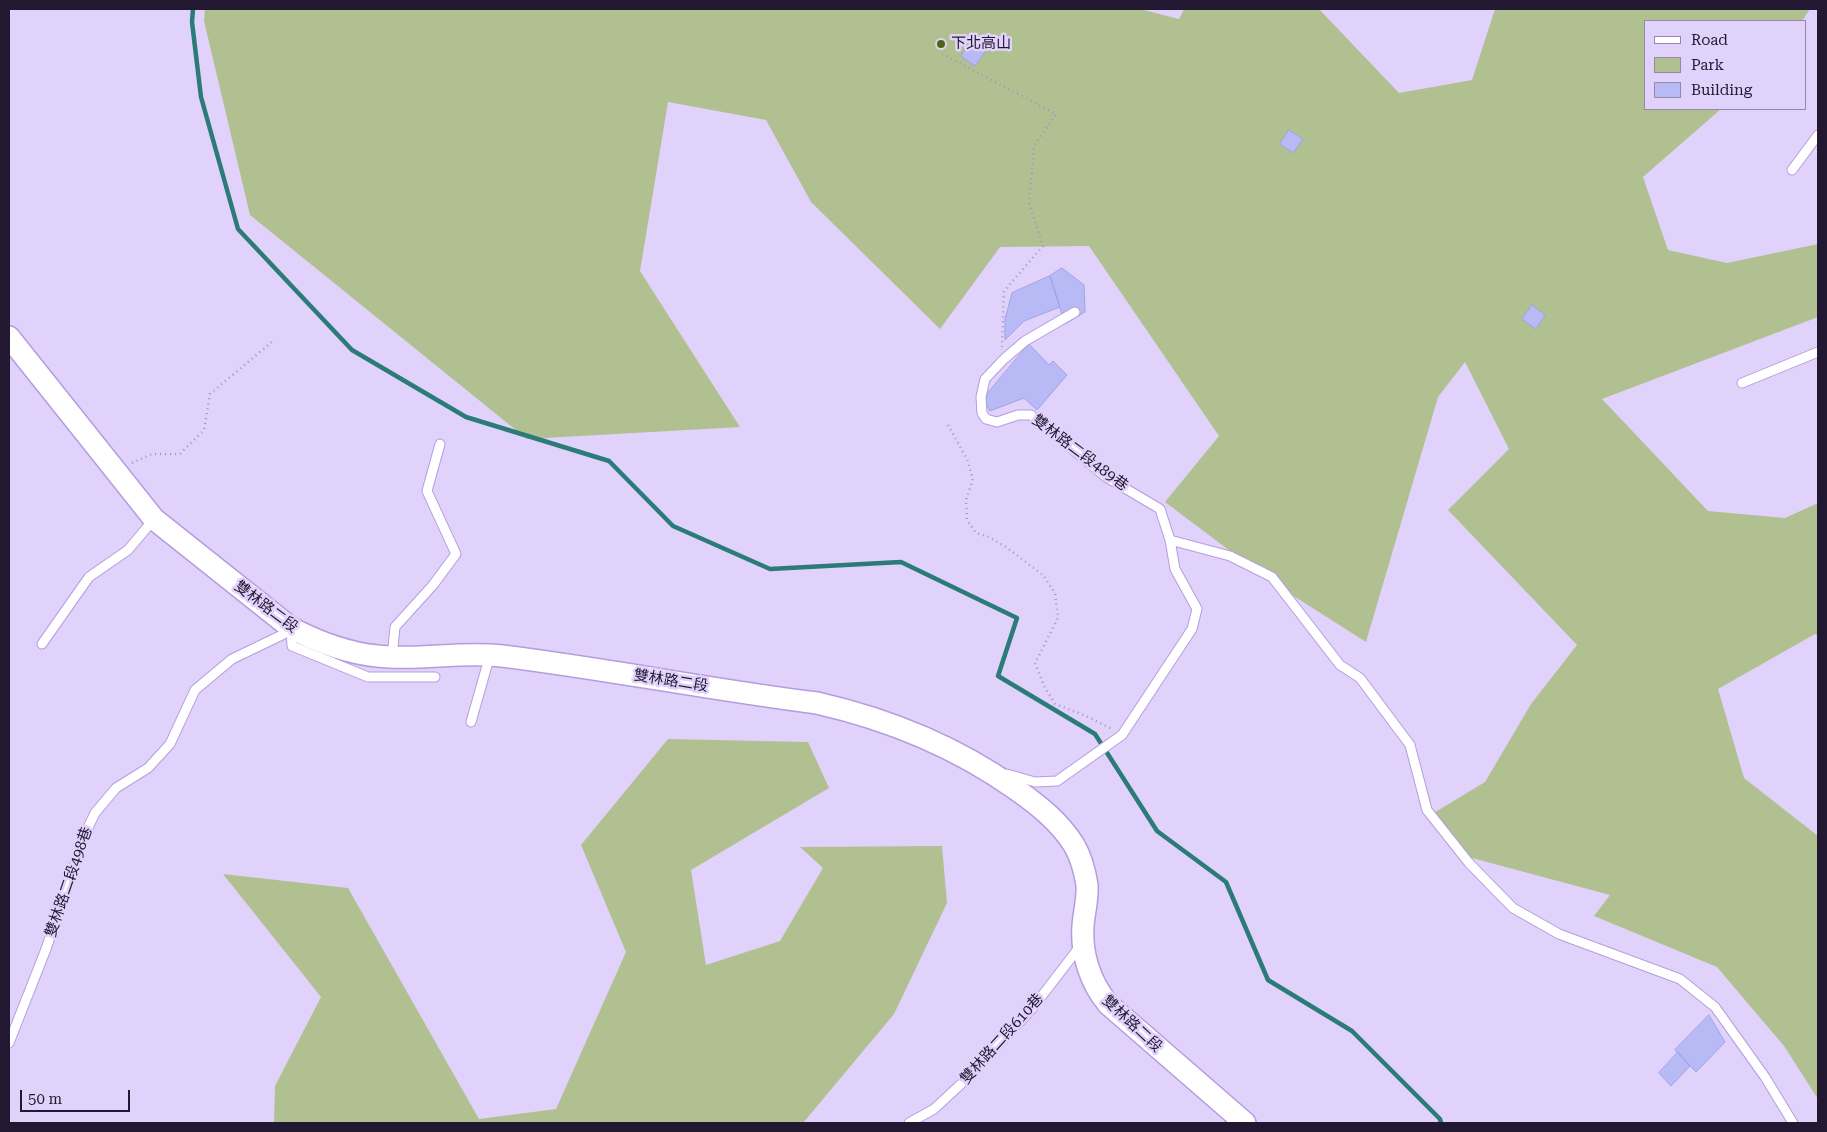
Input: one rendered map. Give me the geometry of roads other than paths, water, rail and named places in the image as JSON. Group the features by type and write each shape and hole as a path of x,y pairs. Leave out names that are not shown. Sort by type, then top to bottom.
{"street":[{"name":"雙林路二段","path":"9,337 154,520 291,628 306,635 342,649 377,656 490,655 573,665 817,703 856,713 916,734 985,768 1039,805 1066,834 1075,847 1081,862 1086,885 1087,897 1083,942 1092,980 1098,992 1108,1004 1245,1123"}],"lane":[{"path":"1792,170 1818,135"},
{"name":"雙林路二段489巷","path":"985,768 1035,782 1057,781 1122,734 1192,629 1197,609 1175,568 1170,540 1160,509 1106,477 1031,415 1018,416 997,422 986,419 982,413 981,397 986,379 1004,358 1025,341 1076,312"},
{"path":"1742,382 1818,352"},
{"path":"392,657 395,627 433,585 456,554 427,491 440,444"},
{"path":"42,644 89,576 128,550 154,520"},
{"path":"1170,540 1230,556 1272,577 1340,665 1360,678 1410,745 1427,810 1470,863 1513,908 1558,934 1680,979 1715,1007 1765,1077 1793,1123"},
{"path":"291,628 292,646 368,677 434,677"},
{"name":"雙林路二段498巷","path":"9,1043 46,949 84,836 95,813 116,788 148,768 170,744 195,690 232,659 282,635 291,628"},
{"path":"470,722 490,655"},
{"name":"雙林路二段610巷","path":"909,1123 934,1109 961,1084 1031,1010 1083,942"}],"waterway":[{"path":"193,9 192,22 201,97 238,229 352,350 466,417 609,461 673,526 770,569 901,562 1017,618 998,676 1095,734 1157,831 1226,882 1268,980 1352,1031 1440,1119 1441,1123"}],"place":[{"name":"下北高山","path":"941,44"}]}
